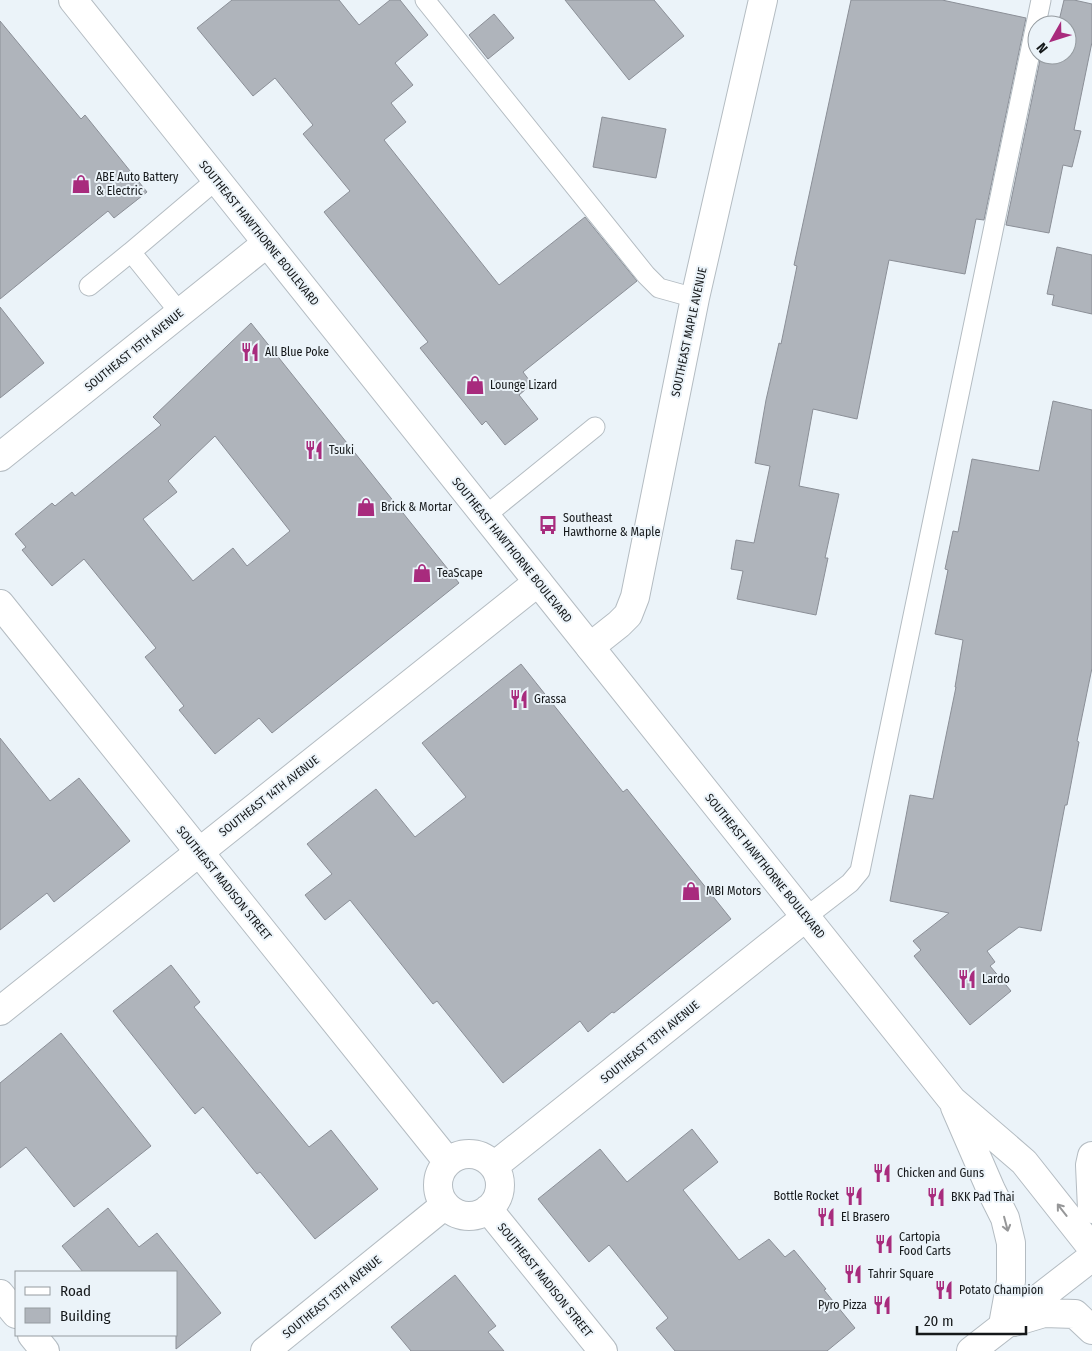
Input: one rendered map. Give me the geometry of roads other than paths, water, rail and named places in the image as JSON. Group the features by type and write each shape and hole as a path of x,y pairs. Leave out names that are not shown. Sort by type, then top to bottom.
{"street":[{"name":"SOUTHEAST HAWTHORNE BOULEVARD","path":"73,0 952,1100 1024,1162 1092,1248"},
{"name":"SOUTHEAST MAPLE AVENUE","path":"590,647 628,615 636,597 695,298 763,0"},
{"name":"SOUTHEAST 15TH AVENUE","path":"0,457 267,243"},
{"name":"SOUTHEAST 14TH AVENUE","path":"0,1011 538,582"},
{"name":"SOUTHEAST MADISON STREET","path":"0,604 448,1162"},
{"name":"SOUTHEAST 13TH AVENUE","path":"494,1166 806,917"},
{"name":"SOUTHEAST HAWTHORNE BOULEVARD","path":"952,1100 1005,1218 1011,1243 1011,1281 1004,1325"},
{"path":"471,1154 484,1158 494,1166 500,1178 500,1191 495,1203 488,1209 478,1215 464,1216 454,1212 445,1205 440,1195 438,1183 440,1173 448,1162 458,1156 471,1154"},
{"path":"1092,1156 1090,1172 1092,1209"},
{"name":"SOUTHEAST 13TH AVENUE","path":"265,1351 445,1205"},
{"name":"SOUTHEAST MADISON STREET","path":"488,1209 603,1351"},
{"path":"970,1351 1092,1257"},
{"path":"0,1294 15,1313"},
{"path":"1004,1325 1044,1313 1075,1314 1092,1330"},
{"path":"33,1336 45,1351"}],"lane":[{"path":"425,0 646,275 659,288 695,298"},
{"path":"806,917 850,883 860,871 1040,0"},
{"path":"89,286 216,180"},
{"path":"131,252 180,312"},
{"path":"485,516 595,427"}],"place":[{"name":"ABE Auto Battery & Electric","path":"81,184"},
{"name":"All Blue Poke","path":"250,352"},
{"name":"Lounge Lizard","path":"475,385"},
{"name":"Tsuki","path":"314,450"},
{"name":"Brick & Mortar","path":"366,507"},
{"name":"Southeast Hawthorne & Maple","path":"548,525"},
{"name":"TeaScape","path":"422,573"},
{"name":"Grassa","path":"519,699"},
{"name":"MBI Motors","path":"691,891"},
{"name":"Lardo","path":"967,979"},
{"name":"Chicken and Guns","path":"882,1173"},
{"name":"Bottle Rocket","path":"854,1196"},
{"name":"BKK Pad Thai","path":"936,1197"},
{"name":"El Brasero","path":"826,1217"},
{"name":"Cartopia Food Carts","path":"884,1244"},
{"name":"Tahrir Square","path":"853,1274"},
{"name":"Potato Champion","path":"944,1290"},
{"name":"Pyro Pizza","path":"882,1305"}]}
